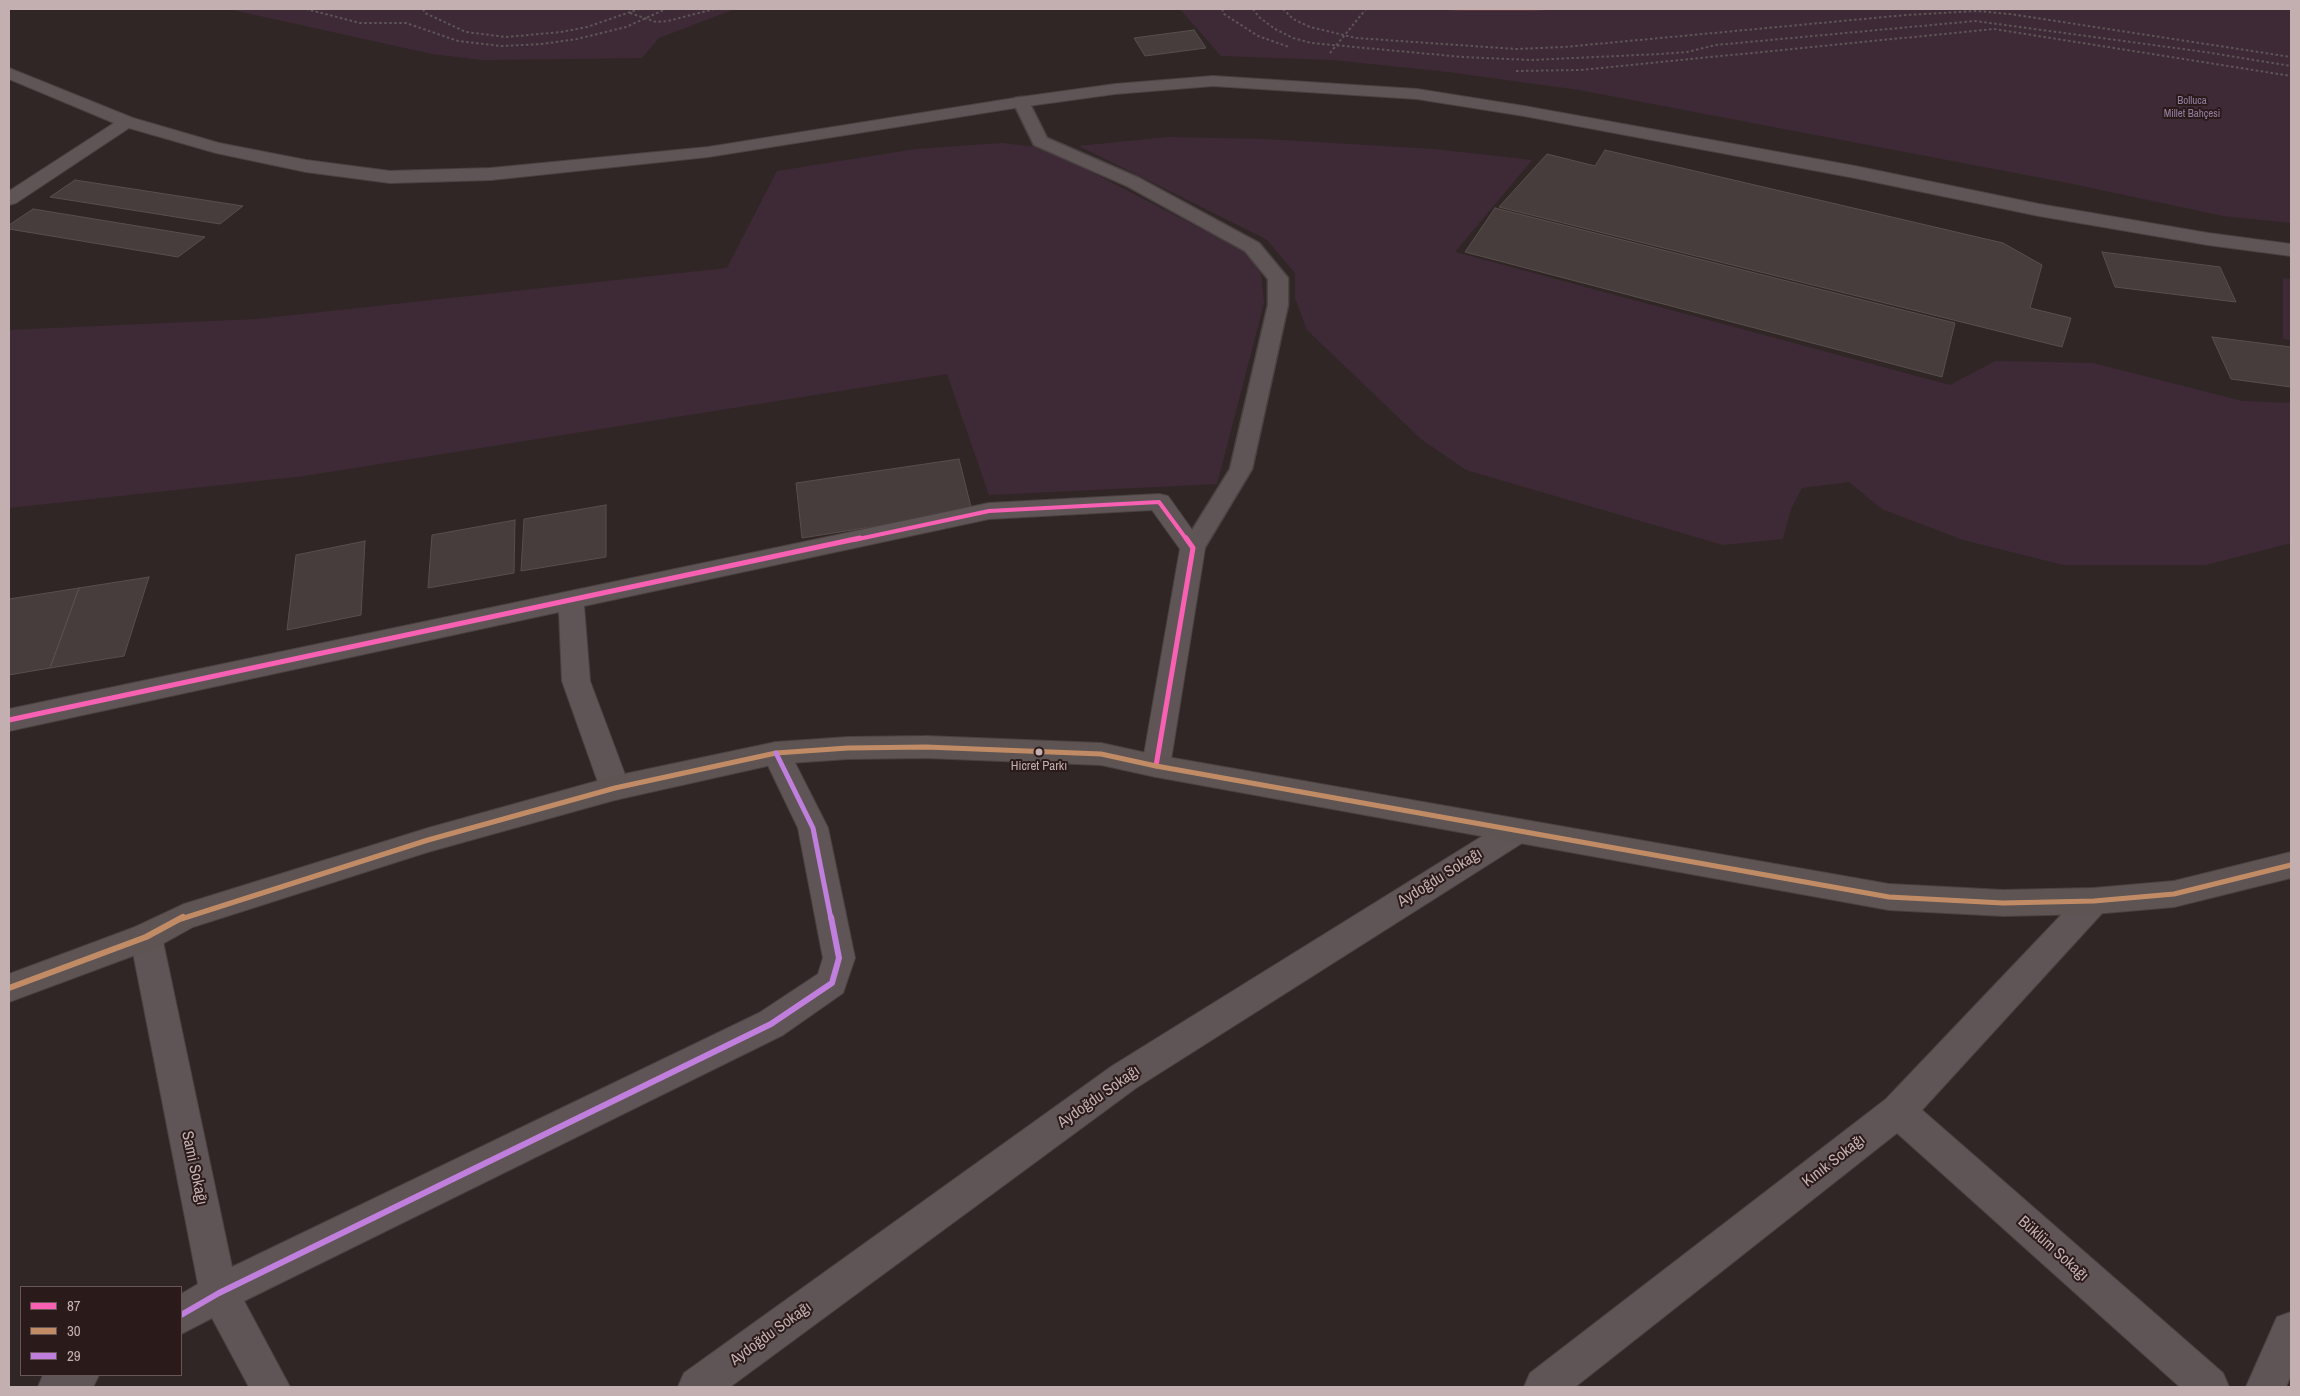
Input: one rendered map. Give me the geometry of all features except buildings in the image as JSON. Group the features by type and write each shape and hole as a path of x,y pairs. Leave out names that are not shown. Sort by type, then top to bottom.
{"main road":[{"path":"9,988 146,937 184,917 428,840 615,788 776,753 848,748 926,747 1101,754 1156,766 1889,897 2002,903 2094,901 2174,894 2291,865"}],"street":[{"path":"9,73 127,122 216,148 306,166 390,177 491,174 708,152 1021,102 1115,89 1213,81 1417,94 1524,111 1855,172 2039,210 2208,240 2291,250"},
{"path":"9,199 127,122"},
{"path":"9,720 990,511 1160,502 1193,548 1156,766"},
{"path":"571,600 576,681 615,788"},
{"path":"182,1314 219,1293 771,1024 810,1000 832,982 839,958 813,828 776,753"},
{"name":"Aydoğdu Sokağı","path":"698,1387 1124,1077 1516,830"},
{"name":"Kınık Sokağı","path":"1544,1387 1898,1112 2094,901"},
{"name":"Sami Sokağı","path":"146,937 219,1293 270,1387"},
{"name":"Büklüm Sokağı","path":"1898,1112 2209,1387"},
{"path":"2266,1387 2291,1331"},
{"path":"58,1387 77,1376"}],"lane":[{"path":"1021,102 1040,141 1133,182 1252,248 1278,278 1278,305 1241,469 1193,548"}],"path":[{"path":"306,9 360,23 406,22 458,41 501,46 542,44 577,39 626,27 666,9"},
{"path":"423,9 425,13 466,32 506,37 561,32 615,19 639,9"},
{"path":"630,13 645,19 668,21 714,9"},
{"path":"1222,9 1224,14 1258,36 1294,49"},
{"path":"1253,9 1258,17 1275,29 1293,38 1311,43 1463,57 1531,60 1660,54 1687,52 1725,44 1976,21 2205,52 2291,66"},
{"path":"1283,9 1293,18 1310,27 1356,38 1516,49 1564,48 1906,15 1977,11 2010,14 2291,57"},
{"path":"1349,28 1366,9"},
{"path":"1514,70 1580,70 1994,29 2291,76"},
{"path":"1328,56 1334,56"}],"green space":[{"path":"228,9 735,9 659,38 642,58 482,60 432,54"},
{"name":"Bolluca Millet Bahçesi","path":"1180,9 2291,9 2291,223 2223,216 2068,183 1579,90 1448,72 1333,60 1221,56"},
{"path":"1167,137 1265,139 1433,149 1532,160 1455,252 1950,385 1995,361 2093,363 2242,401 2291,403 2291,543 2206,565 2063,565 1963,540 1882,509 1849,482 1802,488 1791,509 1783,539 1723,545 1466,470 1421,439 1307,330 1295,298 1295,273 1266,239 1079,146"},
{"path":"1002,143 1045,148 1248,253 1261,274 1264,303 1217,484 989,495 947,374 304,476 9,508 9,330 257,319 727,268 777,171 916,149"},
{"path":"2283,278 2291,279 2291,340 2283,339"}],"shaded area":[{"path":"1431,9 1566,9 1458,11"}],"transit line":[{"name":"87","path":"9,720 989,511 1159,502 1193,548 1156,766"},
{"name":"30","path":"9,988 146,937 184,917 428,840 615,788 776,753 848,748 926,747 1101,754 1156,766 1889,897 2003,903 2094,901 2174,894 2291,865"},
{"name":"29","path":"182,1314 219,1293 771,1024 832,983 839,958 813,828 776,753"}],"place":[{"name":"Hicret Parkı","path":"1039,752"}]}
